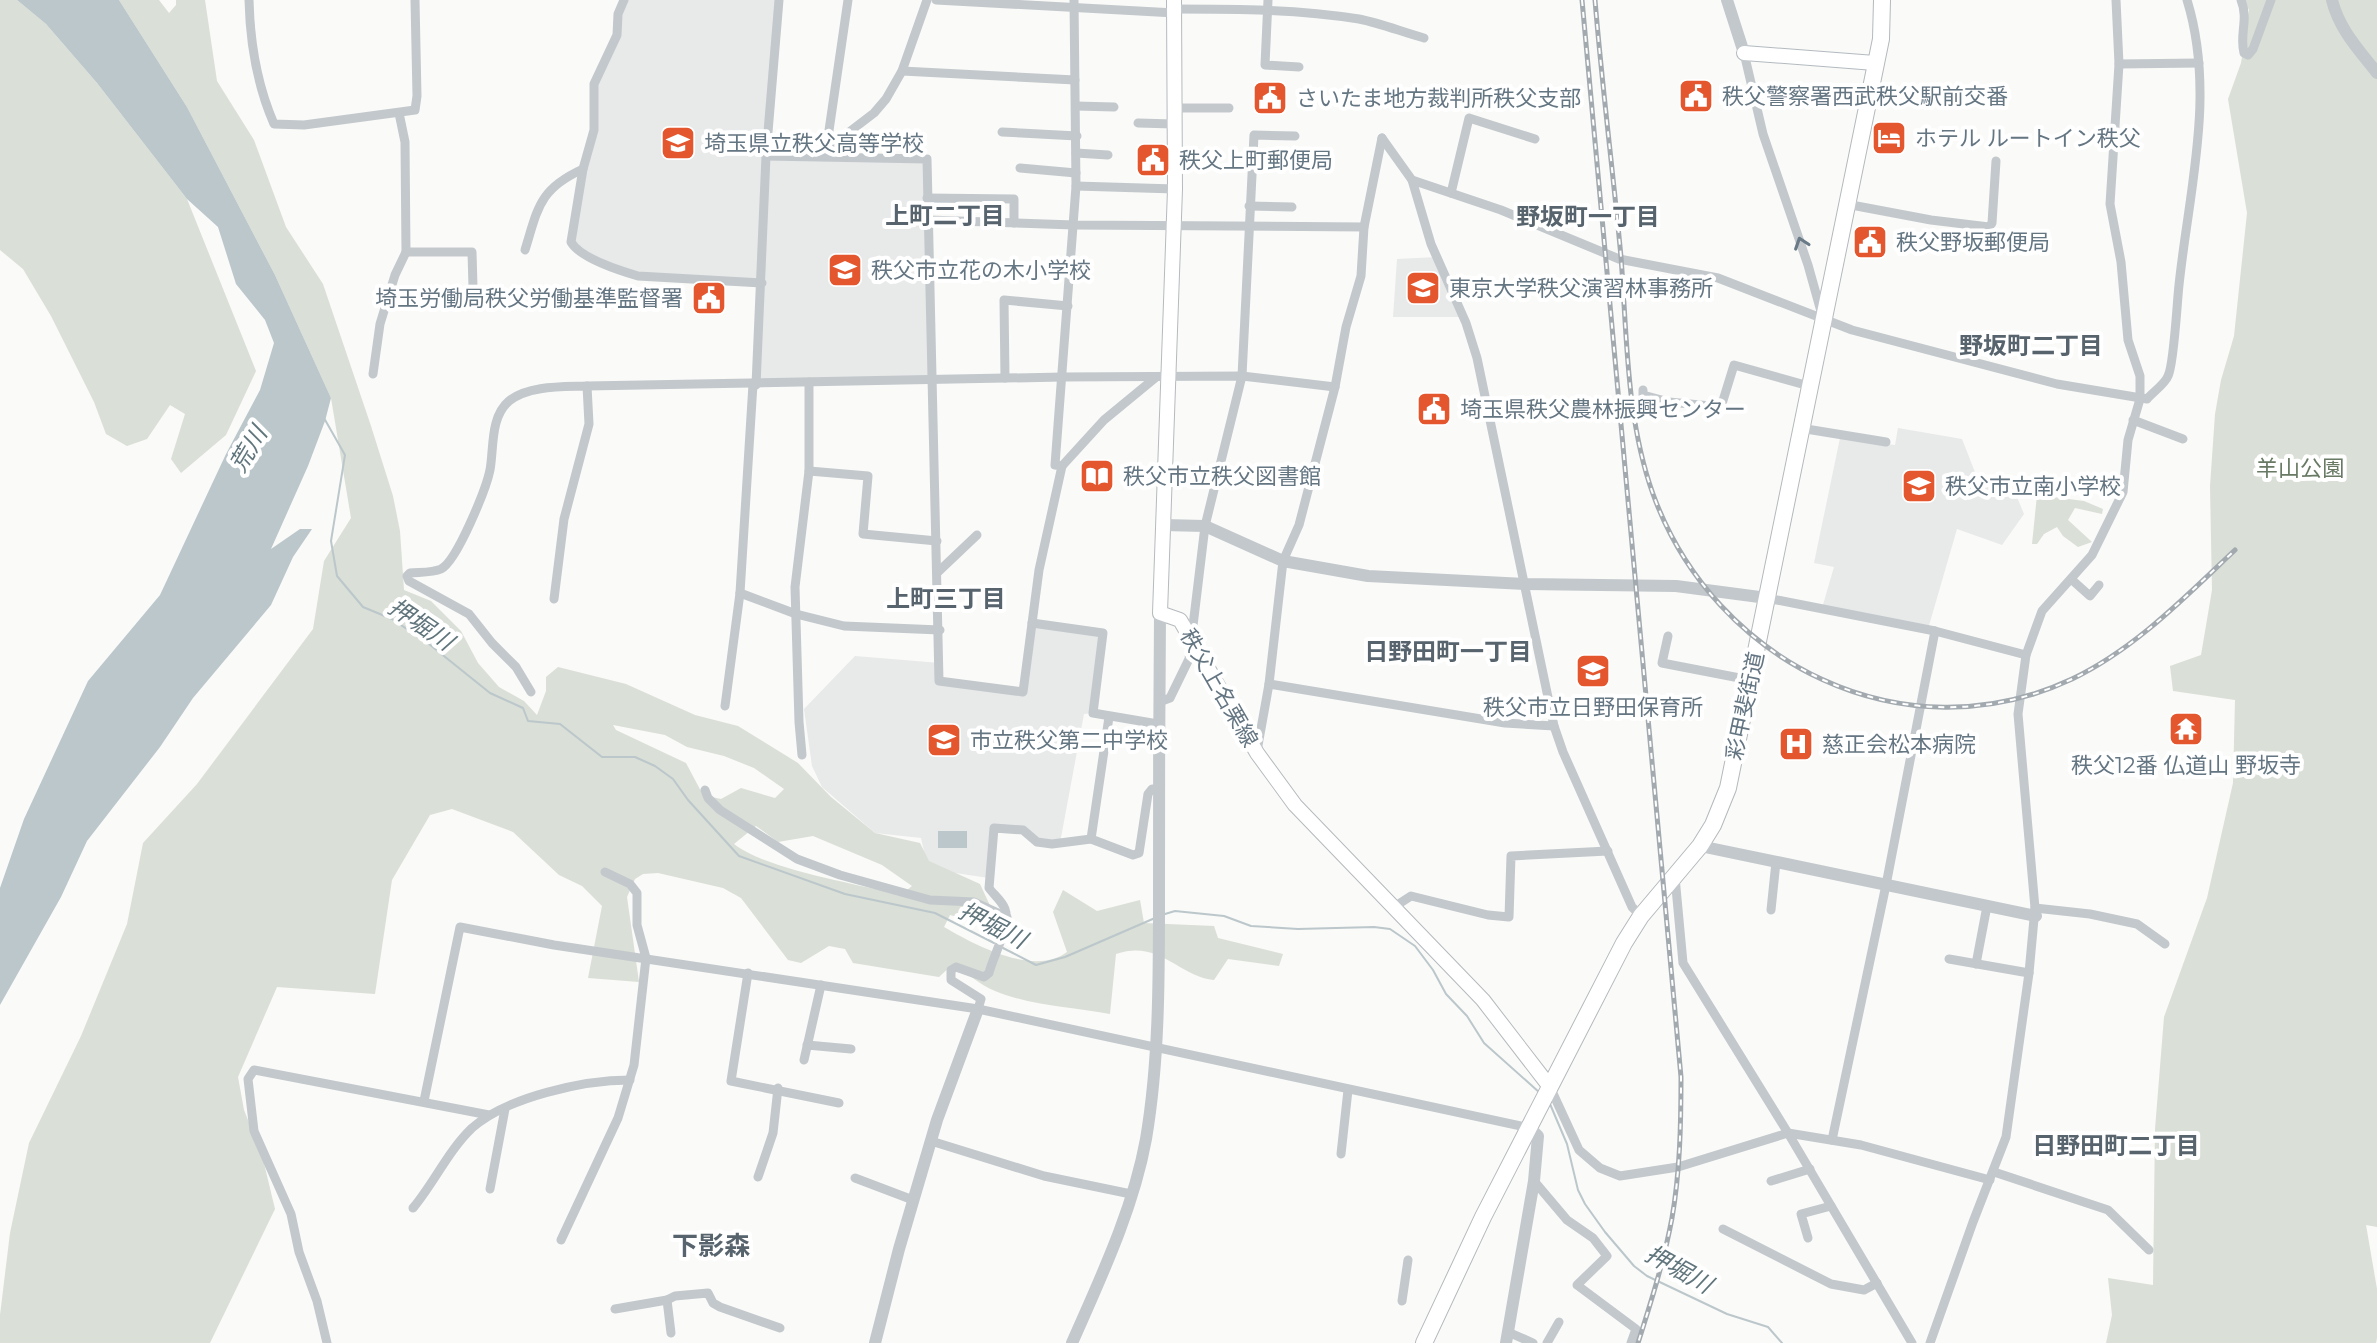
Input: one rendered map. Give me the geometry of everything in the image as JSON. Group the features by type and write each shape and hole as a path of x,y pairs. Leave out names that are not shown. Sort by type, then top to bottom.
{"highway":[{"name":"彩甲斐街道","path":"1424,1343 1483,1217 1624,943 1641,916 1700,846 1725,797 1881,39 1882,0"}],"main road":[{"name":"秩父上名栗線","path":"1174,7 1175,189 1162,377 1160,613 1180,620 1257,753 1295,805 1483,1000 1548,1091"},
{"path":"1744,53 1875,63"}],"street":[{"path":"249,0 252,42 263,97 274,124 304,125 415,110 415,0"},
{"path":"624,0 618,14 617,35 594,84 594,130 583,169 571,242 575,250 621,272 638,276 762,283"},
{"path":"725,706 740,593 762,283 766,156 779,0"},
{"path":"826,152 848,0"},
{"path":"826,152 874,113 894,87 927,0"},
{"path":"936,0 1174,7 1268,4 1362,19 1424,38"},
{"path":"1727,0 1744,53 1763,134 1823,318"},
{"path":"1930,1343 2006,1137 2029,973 2036,912 2018,714 2026,655 2042,611 2097,548 2123,492 2133,420 2140,399 2140,376 2128,340 2121,262 2110,204 2119,64 2116,0"},
{"path":"1412,180 1501,210 1619,259 1718,278 1852,330 2057,384 2147,399 2169,376 2181,263 2197,167 2199,63 2187,0"},
{"path":"2241,0 2246,18 2242,48 2248,55 2271,0"},
{"path":"2332,0 2335,13 2349,39 2377,73"},
{"path":"1062,466 1055,465 1076,186 1075,4"},
{"path":"1268,4 1265,65 1299,67"},
{"path":"2119,64 2199,63"},
{"path":"902,71 1075,80"},
{"path":"1076,106 1114,107"},
{"path":"1173,108 1229,108"},
{"path":"373,374 380,324 395,275 406,252 405,142 399,113"},
{"path":"1451,193 1469,118 1535,139"},
{"path":"1138,123 1174,124"},
{"path":"1002,132 1077,136"},
{"path":"1159,702 1170,698 1189,659 1205,526 1242,376 1254,135 1295,136"},
{"path":"1257,753 1269,684 1283,561 1299,525 1361,276 1364,227 1382,138 1412,180 1431,244 1466,323 1477,358 1554,726 1632,907 1641,916"},
{"path":"766,156 826,152 927,159 939,681 1023,692 1039,570 1062,466 1104,420 1162,377"},
{"path":"1076,153 1108,155"},
{"path":"1846,204 1989,227 1992,223 1996,161"},
{"path":"1020,168 1076,173"},
{"path":"525,250 546,192 583,169"},
{"path":"1076,186 1175,189"},
{"path":"927,198 1014,199 1014,223"},
{"path":"1249,206 1292,207"},
{"path":"928,220 1074,225 1364,227"},
{"path":"406,252 472,252 473,287"},
{"path":"1005,378 1004,300 1068,306"},
{"path":"1643,390 1643,395 1669,402 1721,407 1734,365 1809,386"},
{"path":"531,692 516,667 469,614 409,581 407,576 439,570 446,565 461,542 490,473 495,428 501,409 512,398 528,392 587,386 1063,377 1242,376 1335,387"},
{"path":"802,755 795,587 809,471 809,382"},
{"path":"554,599 564,519 589,424 587,386"},
{"path":"2133,420 2183,439"},
{"path":"1800,428 1886,442"},
{"path":"809,471 868,476 863,534 937,541"},
{"path":"1163,525 1205,526 1283,561 1368,576 1525,584 1676,586 1767,598 1935,631 2026,655"},
{"path":"938,572 977,535"},
{"path":"2071,579 2090,596 2099,585"},
{"path":"740,593 796,614 844,626 940,630"},
{"path":"1072,1343 1108,1260 1131,1194 1146,1137 1155,1049 1159,956 1160,613"},
{"path":"1032,623 1103,633 1093,713 1158,724"},
{"path":"1832,1140 1935,631"},
{"path":"1668,636 1662,663 1750,680"},
{"path":"1269,684 1505,723 1554,726"},
{"path":"1091,839 1109,717"},
{"path":"875,1343 931,1141 981,999 951,980 951,970 956,967 984,977 989,973 1007,917 1004,905 989,888 994,828 1023,830 1037,842 1052,844 1091,839 1133,855 1139,853 1148,794 1152,789 1159,789"},
{"path":"705,790 720,810 797,859 840,875 930,900 974,902 1007,917"},
{"path":"1700,846 1987,906 2090,914 2137,924 2165,944"},
{"path":"1394,907 1411,896 1488,915 1509,917 1511,856 1608,851"},
{"path":"1771,910 1776,862"},
{"path":"561,1240 618,1118 630,1080 646,958 637,925 635,887 605,872"},
{"path":"1675,877 1683,963 1810,1169 1912,1343"},
{"path":"1976,964 1987,906"},
{"path":"424,1101 460,927 978,1009 1348,1090 1533,1122 1538,1136 1534,1181 1507,1337 1533,1343"},
{"path":"1949,959 2029,973"},
{"path":"748,973 731,1081 778,1088 839,1103"},
{"path":"804,1060 821,985"},
{"path":"807,1045 851,1049"},
{"path":"327,1343 317,1301 299,1252 291,1214 254,1131 248,1079 254,1070 489,1115"},
{"path":"413,1208 463,1138 489,1115 570,1086 630,1080"},
{"path":"758,1177 773,1133 778,1088"},
{"path":"1341,1154 1348,1090"},
{"path":"1548,1091 1579,1150 1600,1168 1620,1176 1678,1167 1788,1133 1861,1145 1992,1176 2108,1210 2149,1250"},
{"path":"490,1189 505,1109"},
{"path":"931,1141 1044,1176 1131,1194"},
{"path":"1771,1181 1810,1169"},
{"path":"855,1178 913,1200"},
{"path":"1534,1181 1567,1220 1593,1238 1607,1256 1577,1285 1636,1329 1631,1343"},
{"path":"1808,1238 1801,1214 1831,1206"},
{"path":"1723,1229 1831,1284 1864,1290 1877,1283"},
{"path":"1402,1301 1408,1260"},
{"path":"615,1309 675,1296 708,1293 713,1303 720,1307 780,1328"},
{"path":"667,1300 671,1333"},
{"path":"1547,1343 1559,1322"}],"shaded area":[{"path":"624,0 779,0 766,155 927,159 930,380 756,385 760,283 621,272 571,242 594,130 594,84 614,41"},
{"name":"東京大学秩父演習林事務所","path":"1437,257 1463,317 1393,317 1397,259"},
{"path":"1898,428 1962,439 1978,480 2014,490 2024,514 2002,545 1957,529 1928,629 1822,608 1834,567 1814,563 1840,438 1895,445"},
{"name":"市立秩父第二中学校","path":"1032,623 1103,633 1093,713 1084,714 1060,843 1034,840 1023,830 994,828 989,878 928,869 921,838 875,833 822,787 812,766 804,709 855,656 940,663 939,681 1022,692"}],"green space":[{"path":"0,0 17,0 46,24 97,83 187,199 256,371 226,435 181,473 171,459 185,414 170,405 147,439 127,446 106,434 94,402 51,316 23,269 0,250"},
{"path":"119,0 159,0 169,13 176,0 205,0 217,81 254,140 286,227 323,284 371,426 393,496 400,531 404,590 431,601 461,631 478,663 499,687 524,701 537,715 546,691 546,677 558,667 626,684 695,715 738,726 798,763 831,797 875,833 920,843 929,861 980,884 993,912 996,927 950,915 944,927 1005,956 1038,961 1054,959 1067,952 1053,912 1063,890 1097,911 1140,900 1144,923 1214,926 1218,938 1283,954 1279,966 1228,959 1214,980 1190,973 1157,955 1131,951 1116,954 1110,1014 1052,1006 995,991 953,964 939,977 853,963 845,949 829,946 801,963 788,960 741,898 723,888 658,873 643,874 635,879 627,897 639,982 588,978 602,906 582,886 559,875 513,832 452,809 430,815 392,880 375,994 277,987 238,1077 244,1110 262,1155 275,1209 210,1343 0,1343 0,1315 10,1233 29,1143 81,1036 127,924 143,843 197,784 313,629 324,561 351,518 331,398 275,275 187,107","holes":["613,725 665,735 687,747 724,756 754,768 784,789 775,798 741,788 721,799 703,795 686,763 616,730","756,826 778,842 813,836 882,865 912,886 901,895 814,875 768,861 734,844"]},
{"name":"羊山公園","path":"2244,0 2377,0 2377,1227 2366,1225 2377,1289 2377,1338 2376,1343 2106,1343 2112,1315 2108,1278 2153,1285 2155,1129 2164,1017 2207,898 2233,783 2235,700 2173,691 2170,666 2201,655 2212,590 2210,486 2215,414 2234,336 2247,213 2228,99 2241,63 2249,10"},
{"path":"2037,495 2084,501 2103,509 2102,514 2075,508 2068,520 2092,542 2078,547 2057,527 2044,534 2037,544 2032,544"}],"water":[{"name":"荒川","path":"17,0 119,0 187,107 275,275 331,398 308,466 271,549 300,529 312,529 293,557 271,605 193,698 160,747 87,841 61,897 0,1005 0,888 24,819 88,681 160,595 226,454 260,390 274,343 265,320 236,284 218,227 187,199 97,83 46,24"},
{"path":"938,831 967,831 967,848 938,848"}],"waterway":[{"name":"押堀川","path":"324,418 345,455 331,541 337,576 363,607 392,619 490,693 523,708 528,721 560,724 602,757 635,757 655,766 673,779 739,856 845,894 935,913 994,943"},
{"name":"押堀川","path":"1165,914 1175,911 1224,916 1251,926 1390,929 1415,946 1446,994 1467,1016 1484,1043 1540,1093"},
{"name":"押堀川","path":"1003,948 1036,965 1065,957 1155,918"},
{"name":"押堀川","path":"1550,1104 1567,1144 1578,1190 1585,1204 1634,1266 1647,1276 1727,1314 1768,1327 1782,1343"}],"railway":[{"path":"1582,0 1681,1077 1680,1148 1672,1218 1638,1343"},
{"path":"1595,0 1621,257 1629,377 1644,465 1653,494 1682,554 1721,605 1768,648 1822,680 1882,700 1944,707 2008,701 2072,679 2117,653 2178,604 2235,550"}],"place":[{"name":"秩父警察署西武秩父駅前交番","path":"1696,96"},
{"name":"さいたま地方裁判所秩父支部","path":"1270,98"},
{"name":"ホテル ルートイン秩父","path":"1889,138"},
{"name":"埼玉県立秩父高等学校","path":"678,143"},
{"name":"秩父上町郵便局","path":"1153,160"},
{"name":"秩父野坂郵便局","path":"1870,242"},
{"name":"秩父市立花の木小学校","path":"845,270"},
{"name":"東京大学秩父演習林事務所","path":"1423,288"},
{"name":"埼玉労働局秩父労働基準監督署","path":"709,298"},
{"name":"埼玉県秩父農林振興センター","path":"1434,409"},
{"name":"秩父市立秩父図書館","path":"1097,476"},
{"name":"秩父市立南小学校","path":"1919,486"},
{"name":"秩父市立日野田保育所","path":"1593,671"},
{"name":"秩父12番 仏道山 野坂寺","path":"2186,729"},
{"name":"市立秩父第二中学校","path":"944,740"},
{"name":"慈正会松本病院","path":"1796,744"}],"district":[{"name":"上町二丁目","path":"945,215"},
{"name":"野坂町一丁目","path":"1588,216"},
{"name":"野坂町二丁目","path":"2031,345"},
{"name":"上町三丁目","path":"946,598"},
{"name":"日野田町一丁目","path":"1448,651"},
{"name":"日野田町二丁目","path":"2116,1145"},
{"name":"下影森","path":"711,1246"}]}
